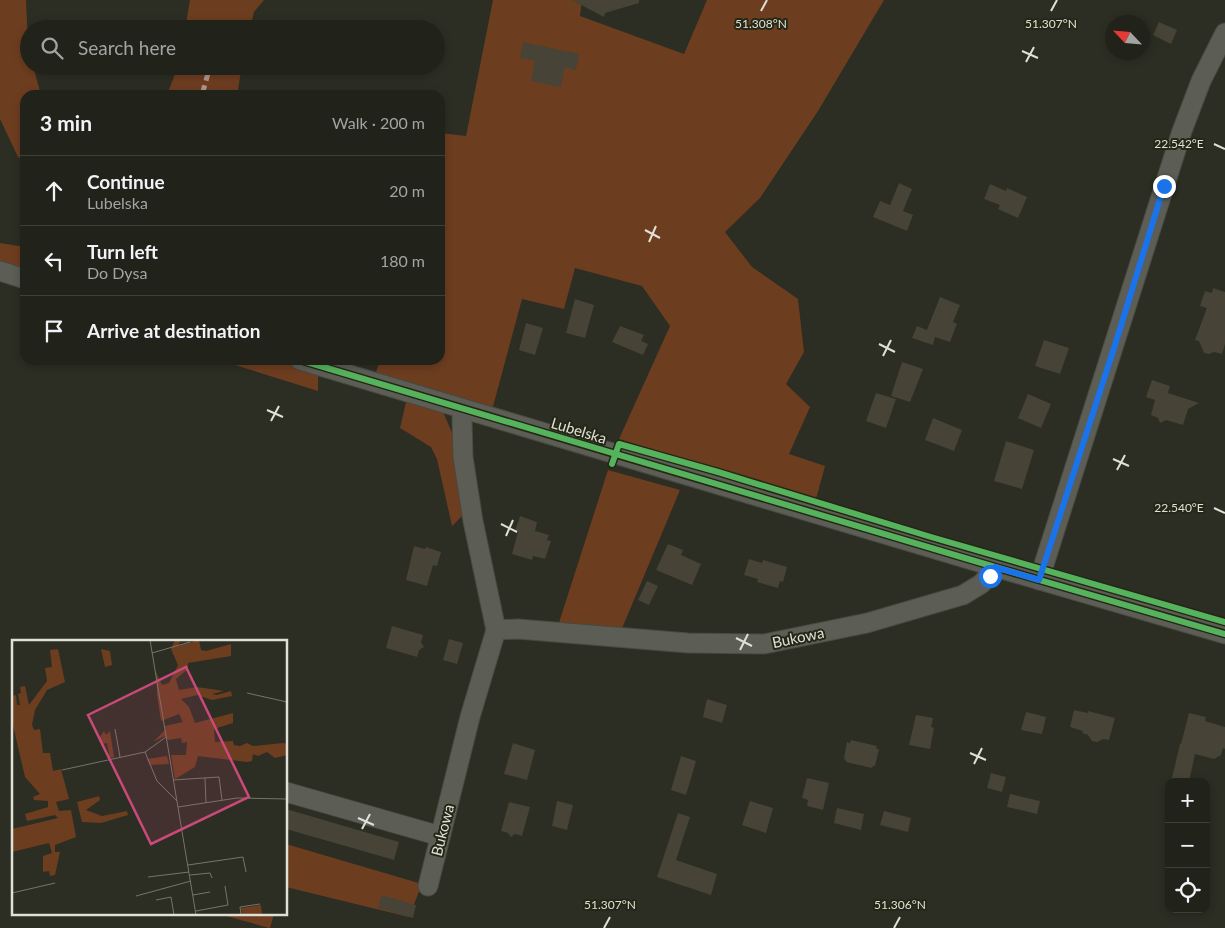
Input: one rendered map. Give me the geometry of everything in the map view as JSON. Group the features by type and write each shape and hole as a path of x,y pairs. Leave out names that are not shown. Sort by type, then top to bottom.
{"street":[{"path":"1039,580 1170,167 1194,98 1225,33"},
{"path":"0,271 20,277"},
{"name":"Lubelska","path":"317,365 1225,634"},
{"name":"Bukowa","path":"428,886 470,717 496,630 463,457 462,427 464,409"},
{"name":"Bukowa","path":"496,630 518,628 688,643 764,644 868,623 963,595 981,584 990,576 995,567"},
{"path":"288,793 440,836"}],"shaded area":[{"path":"0,0 26,0 27,20 20,20 20,75 35,75 40,90 20,90 20,158 0,119"},
{"path":"190,0 264,0 254,12 252,20 187,20"},
{"path":"493,0 582,0 580,16 684,54 707,0 884,0 818,111 760,198 725,232 752,267 798,299 804,352 786,384 810,407 789,454 825,466 816,499 619,439 670,326 642,286 575,268 564,309 522,299 492,410 447,399 444,414 453,435 466,512 452,526 437,459 431,447 400,428 409,389 374,378 378,365 445,365 445,134 466,136"},
{"path":"175,75 240,75 238,90 169,90"},
{"path":"0,243 20,246 20,282 0,275"},
{"path":"235,365 318,365 318,391"},
{"path":"608,470 680,490 618,638 556,632"},
{"path":"288,845 422,884 409,917 288,887"},
{"path":"226,916 273,916 269,928"}],"building":[{"path":"572,0 639,0 639,3 605,13 604,17"},
{"path":"1159,22 1177,30 1171,44 1153,35"},
{"path":"523,42 579,54 576,70 565,67 561,87 531,81 535,61 520,58"},
{"path":"899,183 912,189 903,211 913,215 907,231 873,217 880,201 890,205"},
{"path":"990,184 1006,191 1007,188 1027,197 1018,218 998,209 1000,205 984,199"},
{"path":"1213,288 1225,292 1225,344 1222,354 1214,352 1204,353 1199,341 1195,340 1207,308 1200,306 1205,291 1212,293"},
{"path":"940,297 960,305 953,322 957,324 950,342 935,337 933,345 912,338 917,326 927,330"},
{"path":"575,299 594,305 585,338 566,333"},
{"path":"526,323 543,328 535,355 519,350"},
{"path":"620,326 644,335 641,341 648,344 643,355 612,342"},
{"path":"1044,340 1069,348 1060,374 1035,366"},
{"path":"902,362 923,369 910,402 891,396"},
{"path":"1152,380 1170,386 1168,393 1199,403 1188,409 1183,425 1166,420 1160,423 1158,418 1151,415 1155,400 1146,397"},
{"path":"876,393 896,399 886,428 866,421"},
{"path":"1028,394 1051,404 1041,428 1018,418"},
{"path":"933,418 962,430 954,451 925,440"},
{"path":"1006,441 1034,450 1022,489 994,481"},
{"path":"520,516 537,522 535,531 549,535 547,540 551,541 545,559 533,556 532,560 512,554 518,532 515,531"},
{"path":"668,544 683,550 681,555 701,564 692,585 656,570"},
{"path":"414,546 425,549 426,547 441,552 437,566 433,565 427,586 406,580"},
{"path":"749,559 762,563 763,560 787,567 783,582 780,581 778,588 757,582 758,579 744,575"},
{"path":"647,581 658,586 649,605 638,600"},
{"path":"392,626 423,635 421,642 424,647 419,650 417,657 386,648"},
{"path":"449,639 463,643 457,664 443,660"},
{"path":"707,699 727,705 722,723 703,717"},
{"path":"1074,710 1088,713 1088,711 1115,718 1109,740 1092,741 1088,735 1082,733 1083,731 1070,727"},
{"path":"1026,712 1046,717 1042,734 1021,730"},
{"path":"1189,713 1206,717 1205,721 1225,727 1225,749 1223,748 1221,755 1214,759 1195,754 1190,778 1172,778"},
{"path":"916,715 933,718 931,727 934,728 930,749 909,745"},
{"path":"851,740 877,746 876,749 879,749 875,766 872,768 846,762 844,759 847,742 850,743"},
{"path":"513,743 535,750 527,780 504,774"},
{"path":"681,756 696,761 686,795 671,790"},
{"path":"991,773 1006,777 1002,792 987,788"},
{"path":"807,778 829,783 823,810 807,806 808,800 802,798"},
{"path":"1010,794 1040,801 1037,814 1007,807"},
{"path":"557,801 573,805 567,830 552,826"},
{"path":"750,801 773,808 766,833 742,825"},
{"path":"509,802 530,807 522,836 515,834 511,837 508,833 501,831"},
{"path":"837,808 864,814 861,830 834,823"},
{"path":"288,810 399,842 394,860 288,830"},
{"path":"884,811 911,818 908,832 880,825"},
{"path":"678,813 690,817 676,860 717,874 711,895 657,877"},
{"path":"382,895 416,905 413,918 378,908"}],"marked path":[{"path":"203,90 208,75"}],"cycle path":[{"path":"317,365 1225,634"},
{"path":"612,464 619,444 1225,622"}],"route":[{"path":"990,576 995,567 1039,580 1164,186"}]}
